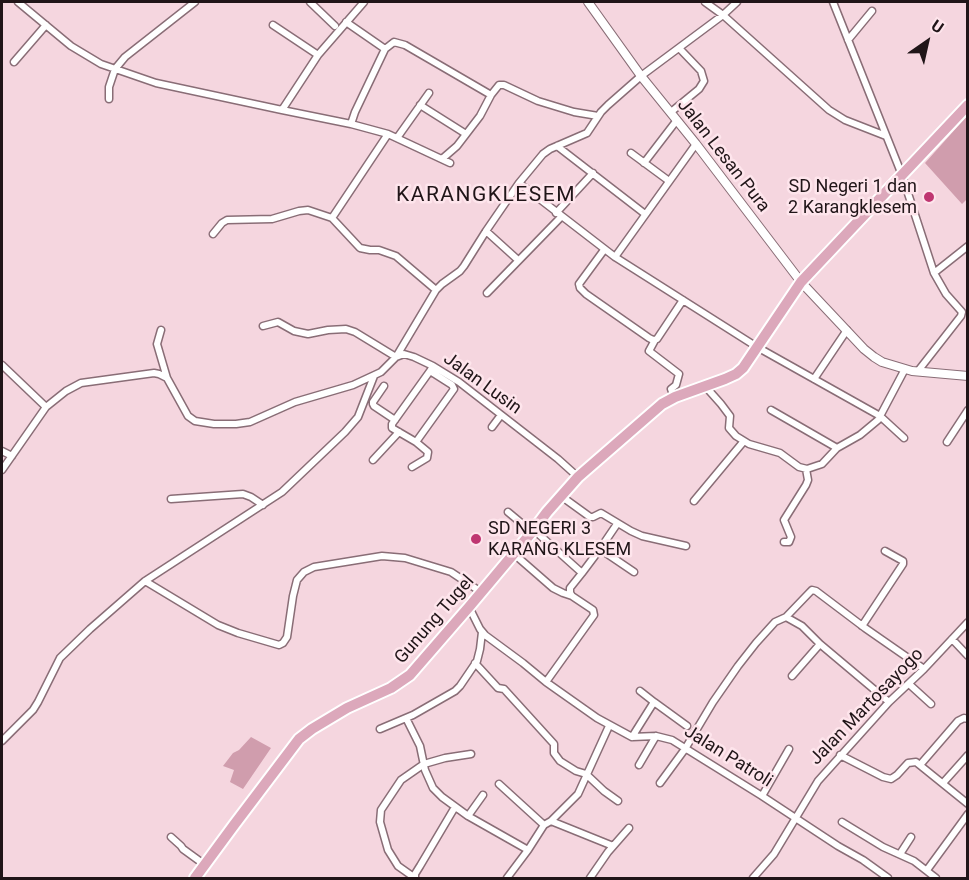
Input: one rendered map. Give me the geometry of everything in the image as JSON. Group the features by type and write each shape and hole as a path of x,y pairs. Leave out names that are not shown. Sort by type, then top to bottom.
{"main road":[{"name":"Gunung Tugel","path":"195,879 299,739 347,708 405,679 578,477 662,404 674,397 725,379 743,368 801,282 968,105"}],"street":[{"path":"18,2 71,46 101,64 156,83 351,124 388,134 450,163"},
{"path":"109,99 109,87 115,69 126,57 195,2"},
{"path":"310,2 335,26"},
{"path":"282,110 318,55 364,2"},
{"name":"Jalan Lesan Pura","path":"588,2 641,76 801,282 864,349 882,362 905,369 968,376"},
{"path":"705,2 723,15 829,110 845,120 886,136"},
{"path":"161,330 157,344 167,378 188,416 199,423 226,425 250,422 295,402 353,385 374,376 385,369 396,357 436,290 460,271 519,183 543,154 547,150 585,135 608,105 641,76 737,2"},
{"path":"833,2 902,175 934,273 946,294 962,312 918,371"},
{"path":"848,40 872,11"},
{"path":"346,22 386,49"},
{"path":"273,25 318,55"},
{"path":"14,62 46,26"},
{"path":"351,124 386,49 394,42 405,45 491,94"},
{"path":"671,112 699,89 704,81 701,71 679,48"},
{"path":"442,159 457,146 480,116 491,94 497,87 504,85 574,112 598,116"},
{"path":"397,138 429,93"},
{"path":"420,105 466,134"},
{"path":"644,163 677,120"},
{"path":"332,218 388,134"},
{"path":"615,257 696,144"},
{"path":"557,146 645,214"},
{"path":"631,153 669,181"},
{"path":"488,293 558,215 592,173"},
{"path":"519,183 604,250 757,347 880,416 904,438"},
{"path":"213,234 227,220 272,219 304,210 332,218 360,248 389,252 396,256 436,290"},
{"path":"486,231 518,260"},
{"path":"934,273 968,246"},
{"path":"604,250 579,284 580,288 649,338 656,340"},
{"path":"674,397 671,389 676,385 679,374 649,351 683,300"},
{"path":"263,326 278,322 294,331 308,334 346,329 396,357"},
{"path":"814,379 847,330"},
{"name":"Jalan Lusin","path":"396,357 408,355 466,388 578,477"},
{"path":"2,365 46,406"},
{"path":"412,467 427,458 428,452 392,428 392,424 431,368 454,389 416,442"},
{"path":"705,386 730,416 731,431 744,441 776,451 806,469 822,464 837,448 869,428 880,416 905,369"},
{"path":"2,470 46,406 66,391 87,382 154,373 167,378"},
{"path":"2,741 33,710 60,657 145,581 282,492 354,421 361,411 374,376"},
{"path":"384,386 373,404 394,420"},
{"path":"771,410 837,448"},
{"path":"947,442 968,410"},
{"path":"492,427 501,415"},
{"path":"373,460 399,432"},
{"path":"694,501 744,441"},
{"path":"2,451 12,456"},
{"path":"784,542 789,542 791,537 784,520 806,485 808,480 806,469"},
{"path":"171,499 243,494 263,505"},
{"path":"561,496 590,517 601,513 642,536 686,546"},
{"path":"508,512 582,573"},
{"path":"572,596 570,588 617,524"},
{"path":"600,549 634,572"},
{"path":"862,626 903,564 903,561 885,551"},
{"path":"514,554 553,588 572,596 593,610 594,615 546,682"},
{"path":"145,581 218,625 279,645 287,637 297,580 304,572 314,567 382,556 405,558 451,573 481,592"},
{"path":"660,783 713,702 756,643 812,590 821,593 862,626 924,669"},
{"name":"Jalan Patroli","path":"469,607 482,632 546,682 609,726 632,736 656,736 672,740 868,863 888,879"},
{"path":"786,617 802,626 889,702"},
{"name":"Jalan Martosayogo","path":"753,879 774,854 818,781 889,702 968,622"},
{"path":"961,628 968,634"},
{"path":"381,729 455,691 475,663 482,632"},
{"path":"952,639 968,656"},
{"path":"792,676 820,644"},
{"path":"475,663 497,687 504,689 554,744 554,753 560,761 586,774 618,801"},
{"path":"909,684 931,704"},
{"path":"640,691 687,726"},
{"path":"632,736 654,702"},
{"path":"406,718 420,746 427,775 433,788 454,807 528,850"},
{"path":"920,765 958,721 968,719"},
{"path":"507,879 544,825 578,794 609,726"},
{"path":"639,765 656,736"},
{"path":"762,796 789,749"},
{"path":"454,807 415,874 415,878 398,866 388,850 380,822 381,810 401,780 424,764 471,754"},
{"path":"840,755 891,779 908,763 916,762 967,802"},
{"path":"943,783 968,755"},
{"path":"499,784 544,825"},
{"path":"468,816 483,795"},
{"path":"927,870 968,814"},
{"path":"551,821 613,846"},
{"path":"842,822 883,847 914,861 936,879"},
{"path":"590,879 629,828"},
{"path":"171,837 205,865"},
{"path":"900,854 912,837"}],"shaded area":[{"path":"967,116 967,199 962,204 925,163"},
{"path":"251,737 271,748 243,789 230,782 234,770 223,766 233,753"}],"place":[{"name":"SD Negeri 1 dan 2 Karangklesem","path":"929,197"},
{"name":"SD NEGERI 3 KARANG KLESEM","path":"476,539"}],"district":[{"name":"KARANGKLESEM","path":"486,196"}]}
